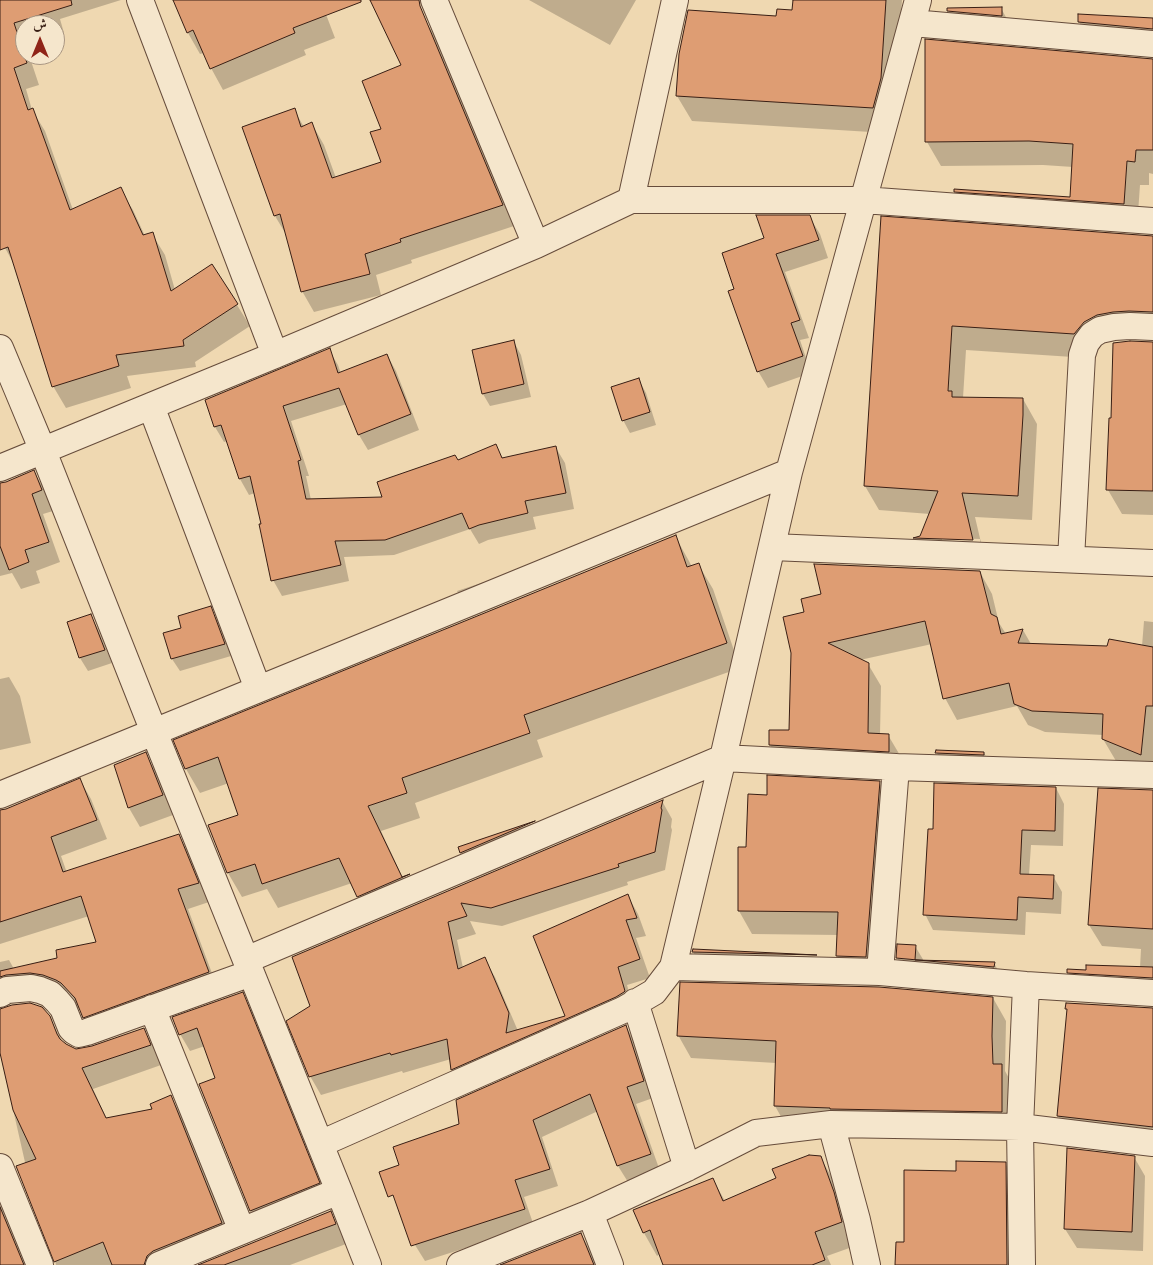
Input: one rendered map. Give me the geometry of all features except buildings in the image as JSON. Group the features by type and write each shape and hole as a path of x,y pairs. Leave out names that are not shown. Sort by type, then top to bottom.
{"street":[{"path":"140,0 274,355"},
{"path":"434,0 536,246"},
{"path":"631,200 675,0"},
{"path":"320,1144 605,1018 654,992 673,966 789,472 915,12 1153,44"},
{"path":"0,468 536,246 631,200 863,200 1153,221"},
{"path":"1071,560 1082,355 1086,343 1092,335 1100,330 1130,326 1153,327"},
{"path":"0,348 340,1191 368,1265"},
{"path":"151,406 258,689"},
{"path":"0,795 789,472"},
{"path":"772,546 1153,563"},
{"path":"0,994 7,990 31,988 50,994 62,1008 71,1028 79,1034 87,1032 152,1008 723,758 896,767 1153,775"},
{"path":"880,972 896,767"},
{"path":"673,966 880,972 1026,985 1153,993"},
{"path":"1022,1265 1020,1127 1026,985"},
{"path":"635,1002 687,1168"},
{"path":"152,1008 242,1231"},
{"path":"831,1124 867,1265"},
{"path":"460,1265 590,1213 687,1168 756,1133 831,1124 1020,1127 1153,1143"},
{"path":"0,1166 40,1265"},
{"path":"159,1265 340,1191"},
{"path":"590,1213 610,1265"}]}
